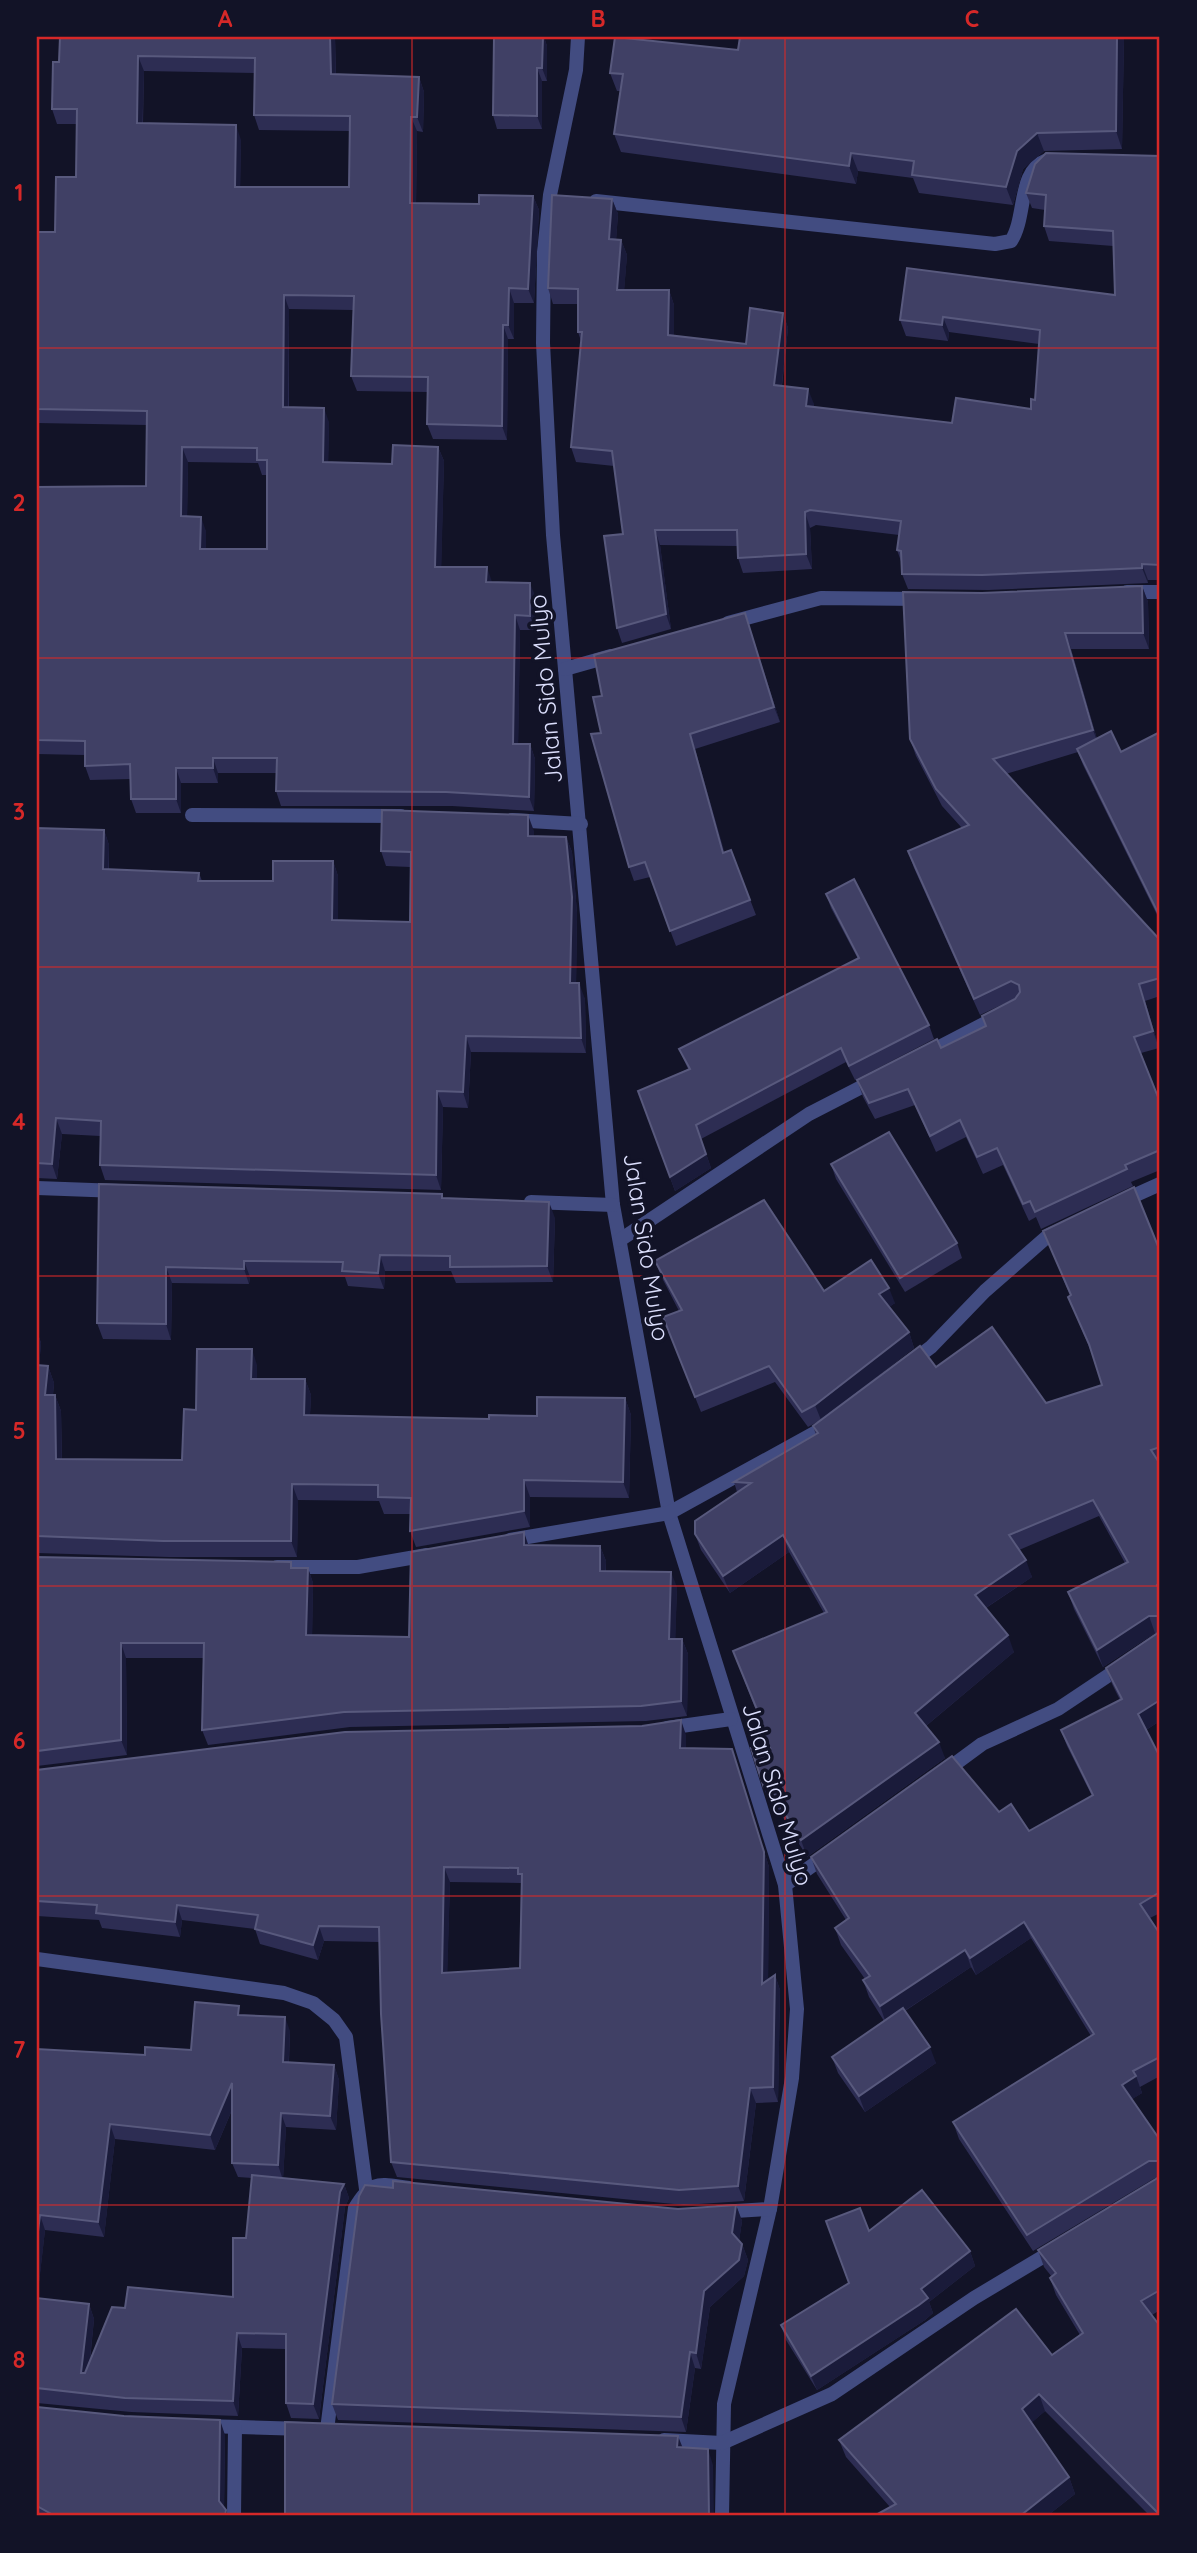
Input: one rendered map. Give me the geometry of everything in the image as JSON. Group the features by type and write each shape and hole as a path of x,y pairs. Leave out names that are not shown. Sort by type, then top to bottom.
{"street":[{"name":"Jalan Sido Mulyo","path":"578,37 563,197 544,252 542,343 565,669 613,1205 669,1513 731,1719 785,1885 797,2009 792,2078 770,2209 724,2404 722,2516"},
{"path":"563,197 995,244 1012,241 1020,228 1029,174 1037,164 1058,159"},
{"path":"1111,593 1160,592"},
{"path":"719,626 821,597 940,599"},
{"path":"565,669 629,651"},
{"path":"192,815 410,816"},
{"path":"503,819 580,824"},
{"path":"620,1240 809,1114 1017,1007"},
{"path":"1111,1207 1160,1184"},
{"path":"37,1188 133,1191"},
{"path":"517,1202 613,1205"},
{"path":"900,1371 931,1347 985,1291 1049,1235 1074,1224"},
{"path":"493,1543 669,1513 826,1428 847,1412"},
{"path":"262,1567 358,1567 439,1553"},
{"path":"928,1783 982,1744 1058,1709 1138,1656"},
{"path":"647,1731 731,1719"},
{"path":"785,1885 840,1846"},
{"path":"37,1959 239,1985 284,1993 313,2003 334,2020 346,2037 366,2189"},
{"path":"196,2425 334,2430 355,2208 366,2189 378,2184 430,2190"},
{"path":"709,2213 770,2209"},
{"path":"654,2440 722,2443 832,2394 974,2298 1067,2242"},
{"path":"234,2516 235,2427"}],"building":[{"path":"60,37 330,37 331,74 419,77 417,117 411,117 410,203 479,204 479,195 533,196 528,289 509,288 508,325 503,325 502,426 427,424 428,377 351,376 354,296 284,295 283,407 324,408 323,462 392,464 393,445 438,447 435,567 487,567 486,582 530,583 530,616 515,615 513,744 530,744 529,797 446,792 276,791 277,758 213,758 213,768 176,768 176,799 131,799 130,764 85,766 85,741 37,740 37,487 146,486 147,411 37,409 37,232 55,232 56,177 76,177 77,109 52,109 53,62 59,62","holes":["138,56 255,58 254,115 350,116 349,187 235,187 236,125 137,123","182,447 257,448 257,460 267,460 267,549 200,549 201,517 181,516"]},
{"path":"494,37 543,37 542,68 537,68 537,116 493,115"},
{"path":"615,37 738,50 740,37 1117,37 1116,131 1037,133 1017,151 1006,187 912,175 914,161 851,153 849,166 614,134 623,74 610,73"},
{"path":"1046,153 1160,156 1160,565 982,575 902,574 901,551 897,550 901,521 810,510 805,512 806,554 738,558 737,530 655,530 666,614 617,628 604,536 623,534 612,451 571,447 582,332 578,332 578,289 548,288 552,195 612,199 609,239 621,240 617,290 669,290 668,335 746,344 750,308 783,313 774,385 808,389 806,406 952,423 956,398 1031,409 1031,399 1035,400 1040,330 943,317 942,325 900,320 907,268 1115,295 1113,231 1044,226 1046,195 1026,193 1035,164"},
{"path":"1142,586 1143,633 1065,633 1093,730 993,759 1160,940 1160,978 1139,984 1153,1031 1134,1037 1160,1102 1160,1150 1125,1165 1127,1169 1035,1212 1030,1201 1023,1204 997,1148 977,1157 960,1120 930,1136 908,1089 869,1103 857,1080 937,1039 941,1048 986,1026 982,1016 1015,999 1020,992 1019,985 1011,981 974,999 908,851 969,825 936,789 910,739 903,592 982,593"},
{"path":"745,613 774,707 690,734 723,853 731,850 750,900 670,931 645,862 629,867 591,734 601,733 593,697 602,696 594,655"},
{"path":"1111,731 1121,752 1160,732 1160,917 1077,749"},
{"path":"382,810 528,815 528,836 566,837 572,897 570,983 579,983 581,1038 466,1036 463,1092 437,1091 436,1175 100,1165 101,1121 56,1118 52,1164 37,1163 37,828 104,830 103,869 199,873 198,881 273,881 273,861 333,861 332,920 410,922 411,852 381,851"},
{"path":"854,879 929,1025 849,1066 841,1048 696,1125 706,1154 670,1177 638,1091 690,1069 679,1049 859,958 826,894"},
{"path":"889,1132 957,1243 900,1278 831,1164"},
{"path":"99,1184 442,1194 442,1198 549,1202 547,1266 450,1267 450,1256 380,1255 378,1273 342,1271 343,1262 244,1261 244,1269 166,1267 166,1324 97,1323"},
{"path":"1134,1187 1160,1251 1160,1447 1151,1450 1160,1464 1160,1583 1157,1585 1160,1591 1160,1619 1159,1616 1149,1616 1097,1650 1068,1592 1128,1562 1093,1500 1009,1535 1026,1560 975,1595 1008,1635 915,1713 939,1742 801,1840 764,1779 764,1788 751,1748 770,1748 754,1715 758,1712 733,1651 827,1612 783,1535 723,1576 695,1534 695,1521 751,1483 734,1482 818,1433 813,1426 920,1346 936,1367 992,1327 1046,1403 1102,1385 1089,1344 1068,1297 1071,1295 1043,1231"},
{"path":"764,1200 824,1291 871,1260 889,1288 879,1294 909,1332 815,1405 802,1412 769,1366 695,1397 663,1317 682,1310 655,1261"},
{"path":"197,1349 252,1349 251,1379 305,1379 304,1415 489,1419 489,1415 537,1416 537,1397 625,1398 623,1482 524,1480 524,1511 410,1531 411,1498 378,1497 378,1485 292,1484 291,1541 163,1541 37,1536 37,1365 48,1366 45,1395 55,1395 56,1459 182,1460 184,1409 196,1410"},
{"path":"524,1532 524,1545 600,1546 600,1571 671,1572 669,1639 682,1639 681,1701 641,1706 344,1712 202,1730 204,1643 121,1643 121,1740 37,1751 37,1557 291,1562 291,1568 308,1568 306,1635 409,1637 411,1552"},
{"path":"1160,1630 1160,1700 1138,1714 1160,1757 1160,1892 1140,1904 1160,1934 1160,2057 1133,2071 1136,2076 1122,2085 1160,2140 1160,2164 1158,2161 1149,2161 1027,2235 953,2122 1094,2034 1024,1922 970,1958 965,1950 880,2006 863,1980 870,1976 835,1928 849,1918 811,1857 952,1756 999,1812 1011,1804 1029,1831 1093,1795 1061,1730 1122,1699 1106,1668"},
{"path":"681,1720 680,1748 732,1749 764,1852 762,1984 775,1975 773,2087 750,2088 738,2186 679,2190 391,2162 381,2014 379,1927 319,1926 313,1945 255,1929 258,1915 177,1905 175,1922 96,1913 97,1905 37,1901 37,1770 345,1732 642,1726","holes":["444,1867 518,1868 518,1874 522,1874 520,1968 442,1973"]},
{"path":"195,2002 239,2006 238,2015 285,2017 283,2062 334,2065 330,2116 281,2113 278,2165 232,2163 232,2083 210,2135 110,2124 98,2222 40,2215 37,2240 37,2049 145,2055 145,2047 191,2050"},
{"path":"903,2008 930,2047 859,2096 832,2057"},
{"path":"252,2175 344,2184 340,2192 313,2404 286,2403 286,2334 237,2333 233,2401 125,2398 37,2388 37,2298 89,2304 81,2373 85,2373 112,2307 125,2308 128,2287 233,2297 233,2238 246,2238"},
{"path":"1160,2175 1160,2290 1141,2301 1160,2326 1160,2515 1039,2394 1022,2409 1069,2477 1020,2516 874,2516 896,2504 839,2440 1016,2309 1052,2355 1083,2333 1050,2278 1056,2273 1038,2250"},
{"path":"393,2181 678,2209 736,2205 732,2233 742,2244 739,2260 704,2291 696,2353 690,2352 681,2417 332,2404 359,2196 365,2185 393,2188"},
{"path":"922,2190 970,2251 921,2289 928,2298 811,2376 781,2325 849,2283 826,2221 860,2208 869,2231"},
{"path":"37,2407 124,2416 220,2420 219,2501 226,2510 225,2516 55,2516 37,2506"},
{"path":"285,2422 678,2436 677,2447 708,2449 709,2516 285,2516"}]}
